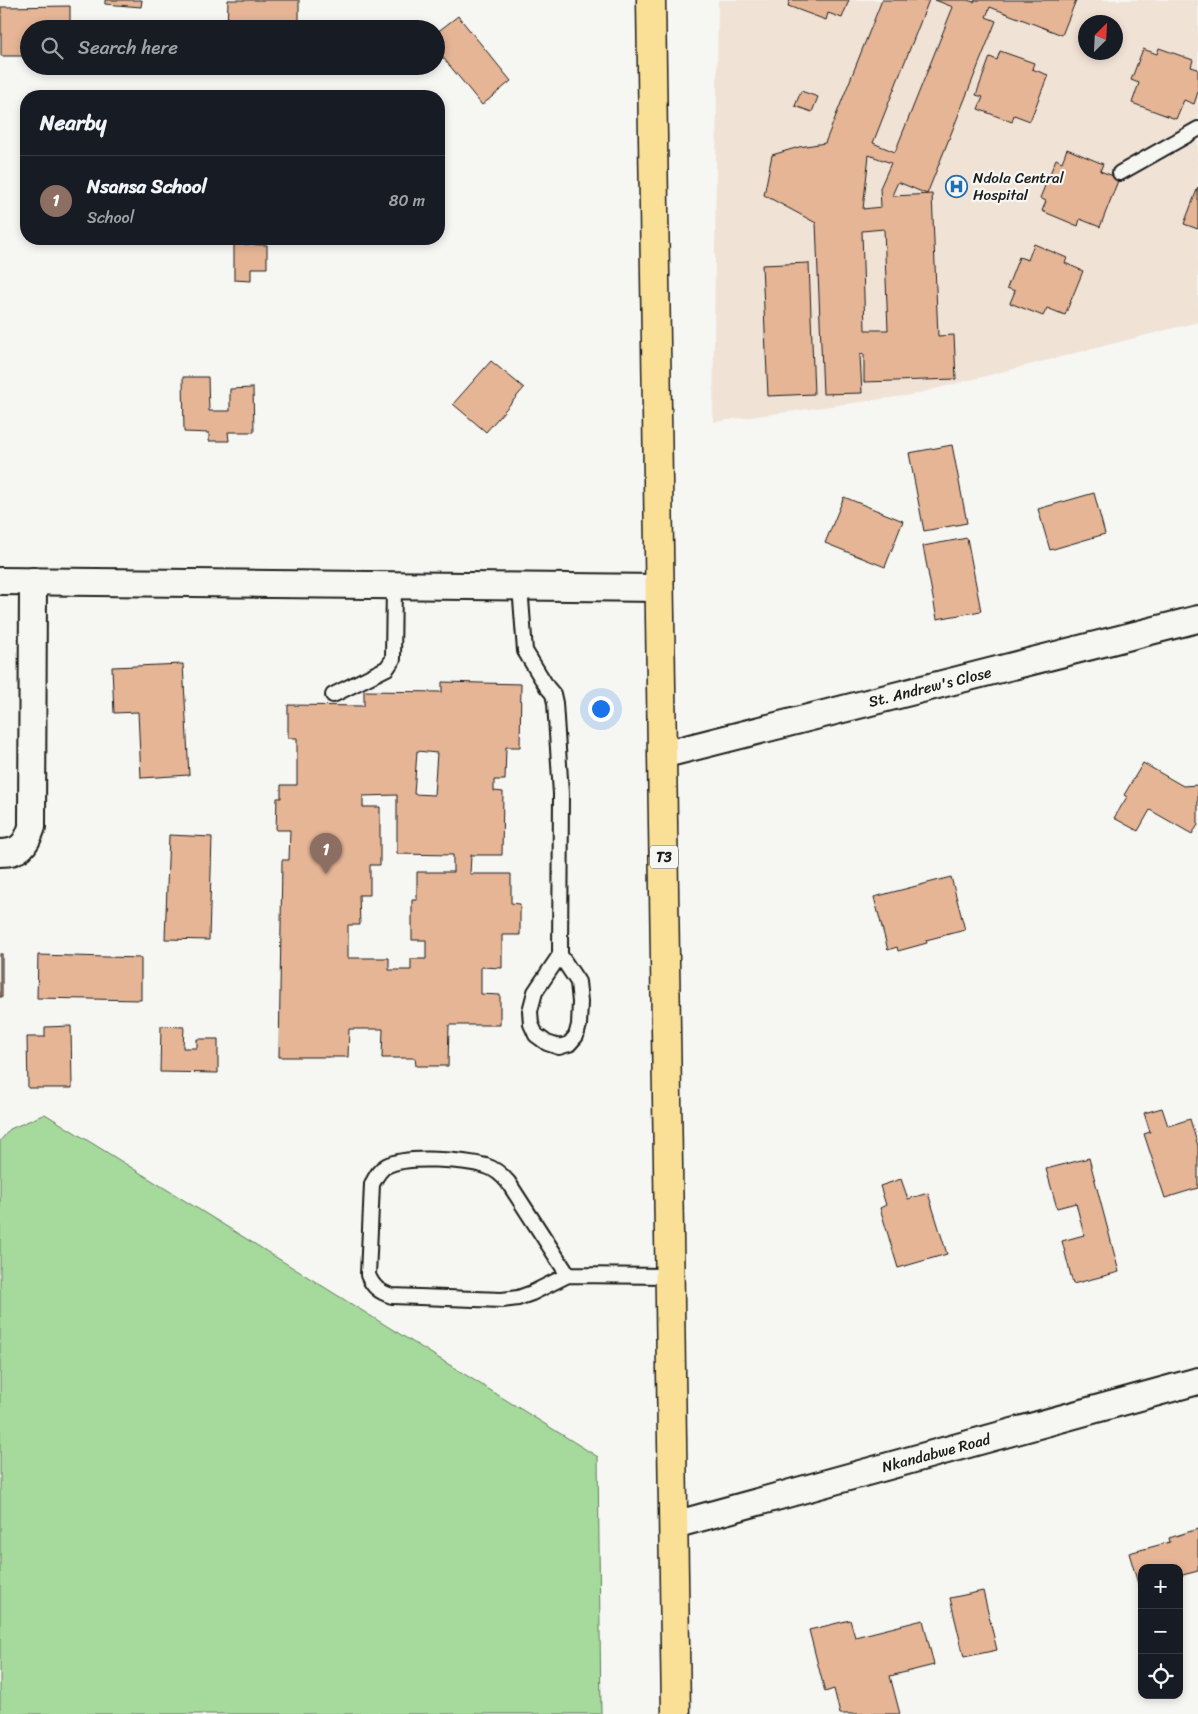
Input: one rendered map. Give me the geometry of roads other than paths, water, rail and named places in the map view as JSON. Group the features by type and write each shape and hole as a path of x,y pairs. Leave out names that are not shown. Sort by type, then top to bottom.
{"highway":[{"name":"T3","path":"652,0 676,1714"}],"street":[{"path":"0,581 660,588"},
{"path":"0,853 10,853 20,849 28,840 32,827 33,581"},
{"name":"St. Andrew's Close","path":"662,755 1198,619"},
{"name":"Nkandabwe Road","path":"674,1524 1198,1380"}],"lane":[{"path":"1120,172 1198,129"},
{"path":"333,695 386,668 393,659 394,585"},
{"path":"520,586 525,651 553,694 555,703 560,794 560,955 578,982 580,1002 579,1025 576,1036 569,1044 559,1047 547,1044 536,1035 531,1024 530,1011 535,992 560,955"},
{"path":"568,1275 508,1182 500,1173 488,1167 438,1159 399,1162 387,1166 379,1172 372,1184 368,1275 372,1285 380,1293 392,1296 502,1300 518,1298 532,1293 568,1275 670,1276"}],"place":[{"name":"Ndola Central Hospital","path":"957,187"},
{"name":"Nsansa School","path":"326,874"}]}
